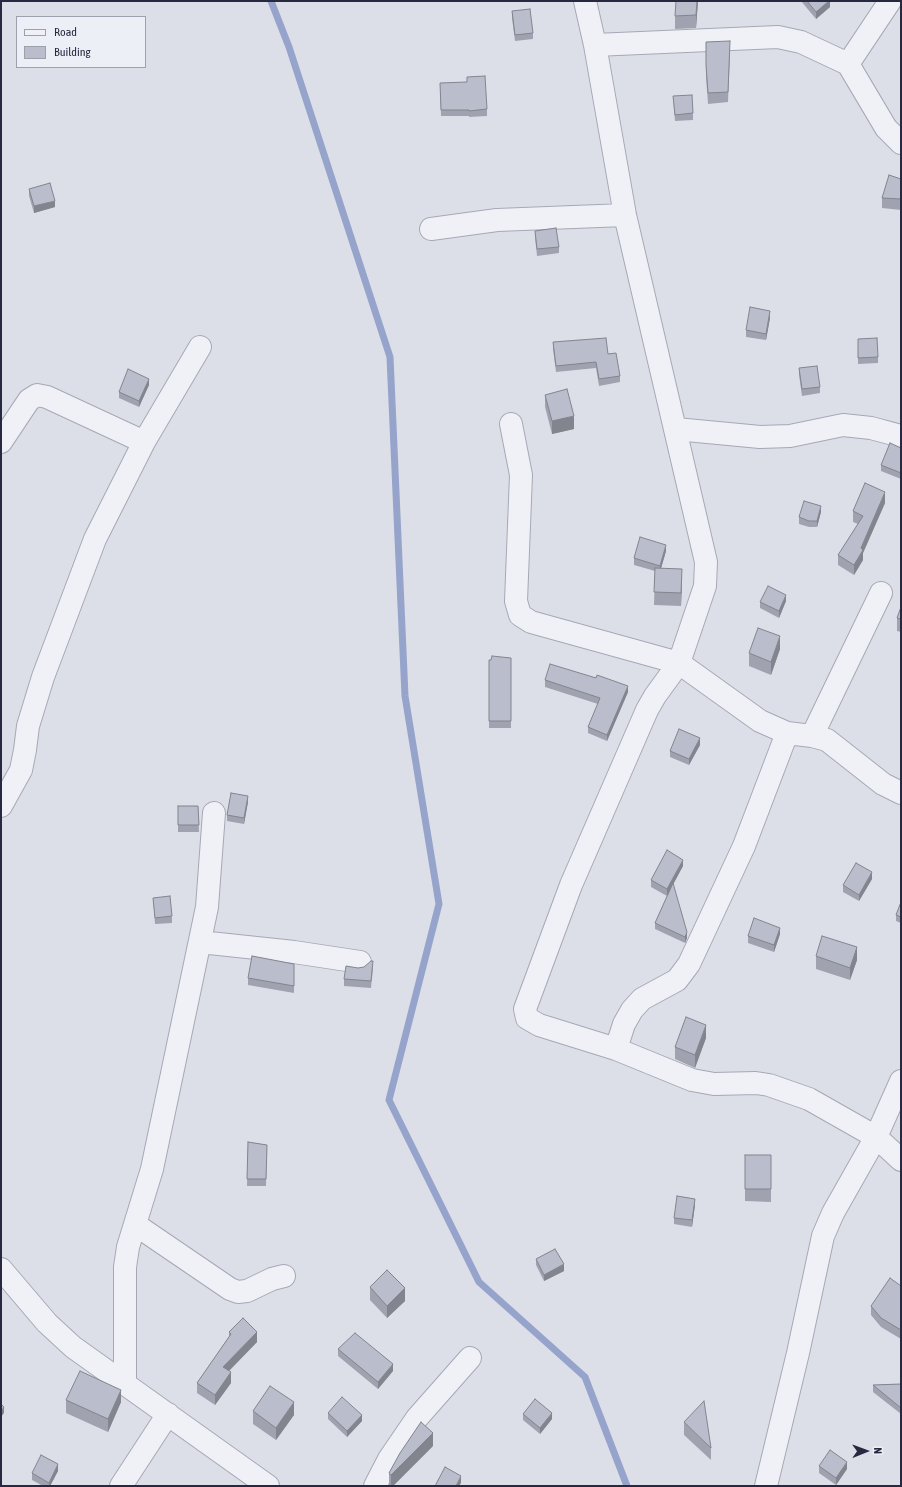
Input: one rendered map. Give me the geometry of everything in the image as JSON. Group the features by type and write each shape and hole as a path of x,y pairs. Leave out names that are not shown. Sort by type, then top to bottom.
{"street":[{"path":"585,1 595,45 625,215 706,562 705,586 679,663 655,696 647,710 572,885 525,1009 527,1018 539,1025 616,1049 692,1080 714,1084 756,1083 769,1085 809,1099 876,1137 901,1160"},
{"path":"848,64 890,1"},
{"path":"595,45 778,37 801,42 848,64 886,128 901,143"},
{"path":"431,229 497,220 625,215"},
{"path":"1,806 21,770 28,726 43,677 96,539 144,442 200,347"},
{"path":"1,442 28,400 37,395 47,397 144,442"},
{"path":"511,424 521,476 516,601 520,615 531,622 679,663 760,721 787,733 812,736 827,740 883,784 901,793"},
{"path":"676,429 760,437 790,436 843,425 871,428 901,436"},
{"path":"812,736 881,593"},
{"path":"616,1049 624,1024 632,1010 642,999 677,980 689,964 744,846 787,733"},
{"path":"125,1383 125,1267 128,1247 152,1169 207,907 214,813"},
{"path":"200,942 294,952 360,962"},
{"path":"766,1486 798,1353 823,1236 833,1213 876,1137 901,1081"},
{"path":"136,1225 230,1289 238,1292 247,1291 284,1276"},
{"path":"1,1269 52,1328 73,1347 268,1486"},
{"path":"374,1486 389,1459 416,1418 470,1358"},
{"path":"121,1486 168,1414"}],"building":[{"path":"676,1 697,1 696,15 675,16"},
{"path":"807,1 829,1 816,12"},
{"path":"530,9 533,33 515,35 512,11"},
{"path":"730,41 728,92 708,93 706,42"},
{"path":"485,76 487,109 469,111 441,110 440,83 467,82 467,77"},
{"path":"692,95 693,113 675,115 673,96"},
{"path":"889,175 901,179 901,199 882,198"},
{"path":"50,183 55,201 34,206 29,189"},
{"path":"556,228 559,247 537,249 535,231"},
{"path":"750,307 770,311 766,334 746,330"},
{"path":"606,338 608,354 616,353 620,376 599,379 596,362 556,366 553,342"},
{"path":"877,338 878,357 858,358 858,339"},
{"path":"817,366 820,387 802,389 799,368"},
{"path":"128,369 149,379 139,401 119,392"},
{"path":"567,389 574,416 552,421 545,395"},
{"path":"890,443 901,448 901,473 881,465"},
{"path":"865,483 885,492 861,548 863,550 854,565 838,555 863,516 853,511"},
{"path":"804,501 821,506 817,521 809,521 799,517"},
{"path":"640,537 666,545 660,566 634,558"},
{"path":"655,568 682,569 681,593 654,592"},
{"path":"768,586 786,595 779,611 760,602"},
{"path":"901,607 901,619 897,618"},
{"path":"758,628 780,636 771,662 749,653"},
{"path":"492,656 511,658 511,721 489,721 489,660 491,660"},
{"path":"550,664 596,678 597,675 628,686 607,735 588,727 600,698 545,680"},
{"path":"679,729 700,738 689,759 670,751"},
{"path":"231,793 248,796 244,818 227,815"},
{"path":"178,806 198,806 199,825 178,825"},
{"path":"667,850 683,860 667,889 651,880"},
{"path":"856,863 872,872 859,895 843,885"},
{"path":"673,883 687,932 685,937 655,923"},
{"path":"170,896 172,916 155,918 153,898"},
{"path":"901,902 901,917 896,915"},
{"path":"754,918 780,928 774,945 748,936"},
{"path":"822,936 857,947 850,968 816,956"},
{"path":"252,956 294,964 294,986 248,978"},
{"path":"373,961 371,981 344,979 346,966 358,968 364,967"},
{"path":"686,1017 706,1025 695,1055 675,1047"},
{"path":"248,1142 267,1145 266,1179 247,1179"},
{"path":"745,1155 771,1155 771,1189 745,1189"},
{"path":"677,1196 695,1199 692,1220 674,1218"},
{"path":"555,1249 564,1264 544,1275 536,1259"},
{"path":"387,1270 405,1288 387,1306 370,1287"},
{"path":"890,1278 901,1286 901,1330 881,1318 871,1306"},
{"path":"243,1318 257,1332 223,1367 231,1372 215,1395 197,1383 231,1334 229,1332"},
{"path":"355,1333 393,1364 378,1382 338,1349"},
{"path":"80,1371 121,1390 108,1419 66,1400"},
{"path":"901,1384 901,1408 873,1385"},
{"path":"270,1386 294,1402 276,1428 253,1411"},
{"path":"342,1397 362,1415 347,1431 328,1413"},
{"path":"535,1399 552,1413 540,1428 523,1414"},
{"path":"704,1401 711,1448 684,1422"},
{"path":"1,1404 4,1407 1,1411"},
{"path":"421,1422 433,1433 391,1475 389,1473 400,1453"},
{"path":"830,1450 847,1462 836,1478 819,1466"},
{"path":"41,1455 58,1464 49,1483 32,1473"},
{"path":"445,1467 461,1476 456,1486 435,1486"}],"waterway":[{"path":"271,1 289,47 390,357 405,696 439,904 389,1100 479,1282 585,1377 627,1486"}]}
